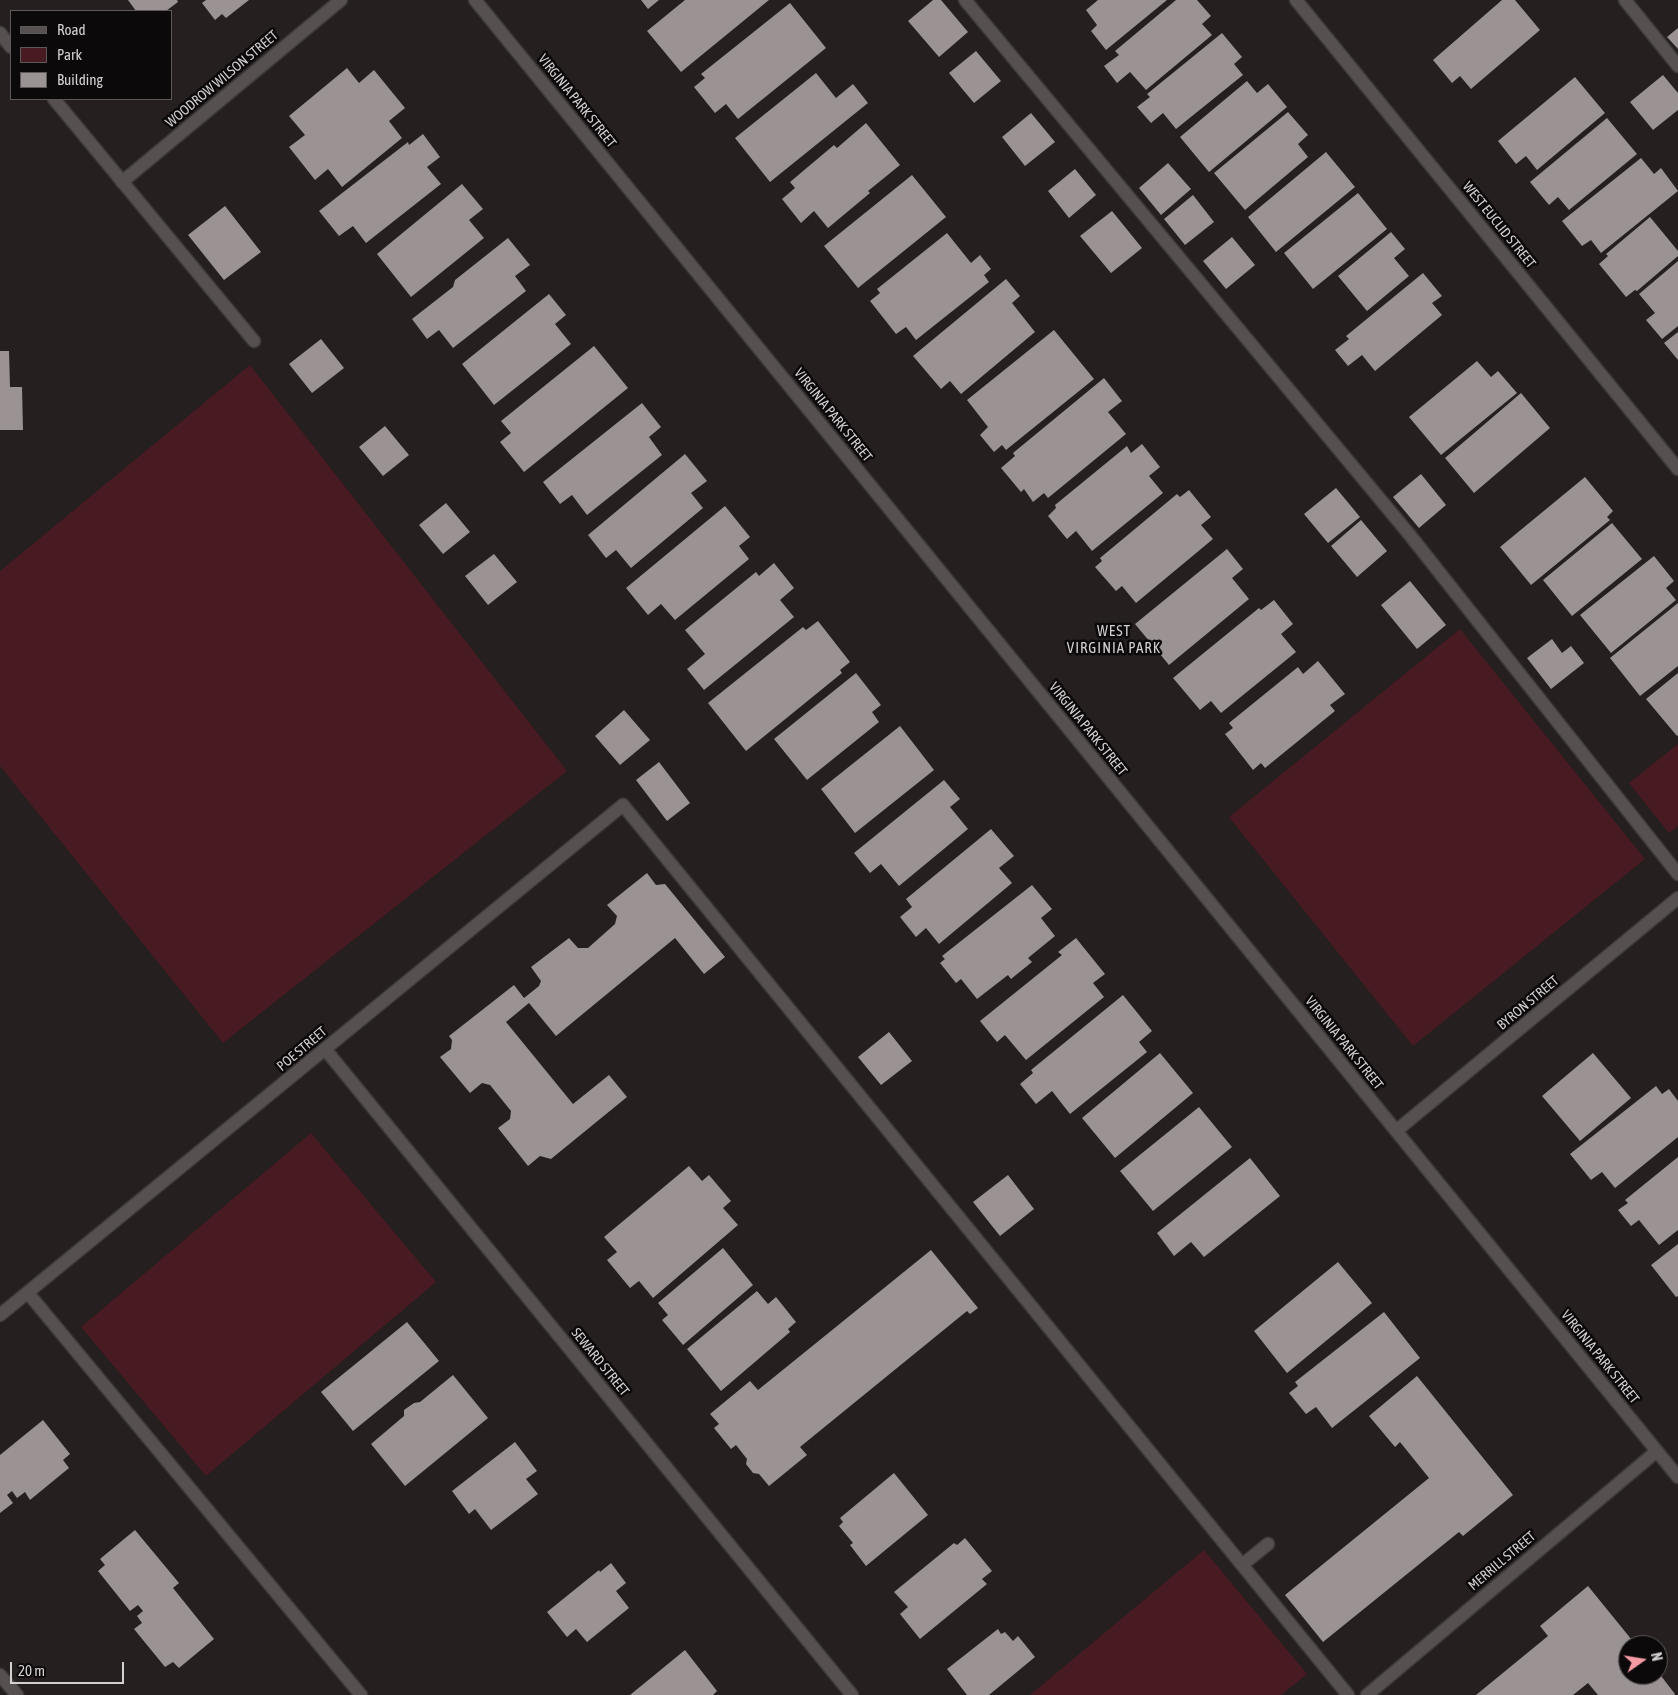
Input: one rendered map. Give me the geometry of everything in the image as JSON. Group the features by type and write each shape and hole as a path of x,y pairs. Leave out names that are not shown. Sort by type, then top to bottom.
{"street":[{"name":"WOODROW WILSON STREET","path":"122,182 341,0"},
{"name":"VIRGINIA PARK STREET","path":"475,0 1678,1477"},
{"path":"965,0 1409,534 1678,874"},
{"name":"WEST EUCLID STREET","path":"1296,0 1678,469"},
{"path":"1625,0 1678,66"},
{"path":"0,33 10,46"},
{"path":"55,100 254,341"},
{"name":"POE STREET","path":"0,1315 623,805 1242,1565"},
{"name":"BYRON STREET","path":"1396,1131 1678,898"},
{"name":"SEWARD STREET","path":"325,1049 852,1695"},
{"path":"28,1293 361,1695"},
{"name":"MERRILL STREET","path":"1367,1695 1657,1451"},
{"path":"1268,1544 1242,1565 1348,1695"},
{"path":"0,1675 17,1695"}],"green space":[{"path":"250,365 567,771 223,1043 0,766 0,571"},
{"path":"1460,629 1645,859 1413,1046 1229,817"},
{"path":"1678,744 1678,826 1669,833 1629,783"},
{"path":"311,1133 436,1282 206,1476 81,1327"},
{"path":"1204,1550 1307,1674 1281,1695 1030,1695"}],"building":[{"path":"128,0 177,0 178,2 167,10 135,10"},
{"path":"206,0 249,0 226,18 222,14 215,20 202,3"},
{"path":"641,0 659,0 648,9"},
{"path":"685,0 769,0 681,72 647,31"},
{"path":"933,0 941,0 968,32 939,57 908,21"},
{"path":"1098,0 1167,0 1106,50 1091,31 1097,25 1086,10"},
{"path":"1176,0 1197,0 1211,16 1202,24 1212,35 1146,90 1130,72 1117,83 1104,66 1119,55 1115,51"},
{"path":"1502,0 1515,0 1540,30 1471,89 1460,76 1452,83 1433,60"},
{"path":"790,3 826,48 738,119 726,104 715,113 694,87 705,78 701,74"},
{"path":"1678,28 1678,49 1667,37"},
{"path":"1222,33 1242,57 1234,64 1243,75 1176,129 1163,113 1151,123 1137,107 1150,97 1147,94"},
{"path":"976,51 1001,81 974,103 949,73"},
{"path":"347,68 359,83 374,70 405,108 389,121 402,138 342,187 328,169 315,180 289,147 305,135 289,116"},
{"path":"816,73 836,98 853,84 868,103 770,182 735,138"},
{"path":"1663,75 1678,93 1678,110 1653,130 1630,102"},
{"path":"1575,77 1605,113 1537,170 1526,156 1516,164 1498,141"},
{"path":"1247,81 1257,93 1268,84 1287,107 1209,172 1180,137"},
{"path":"1288,112 1308,135 1298,144 1308,157 1245,210 1214,173"},
{"path":"1031,113 1055,142 1025,166 1002,137"},
{"path":"1607,118 1637,154 1569,210 1558,197 1549,205 1530,182"},
{"path":"866,123 900,165 868,191 870,193 828,228 814,211 801,223 782,199 795,188 790,182 834,145 837,148"},
{"path":"423,134 440,157 427,167 441,184 366,243 353,226 339,236 319,211 408,142 409,145"},
{"path":"1326,152 1355,187 1276,252 1248,217"},
{"path":"1641,158 1654,174 1661,168 1678,191 1601,253 1591,240 1582,246 1562,221"},
{"path":"1168,163 1191,189 1161,215 1139,188"},
{"path":"1075,169 1096,195 1069,218 1048,191"},
{"path":"912,175 946,217 858,288 824,246"},
{"path":"462,184 483,209 469,220 484,238 411,297 377,254"},
{"path":"1358,193 1387,229 1313,289 1284,253"},
{"path":"1193,195 1214,222 1185,245 1164,219"},
{"path":"225,206 261,252 224,280 188,235"},
{"path":"1112,211 1142,248 1111,273 1080,236"},
{"path":"1650,217 1678,251 1678,256 1637,291 1635,290 1626,297 1599,264 1608,256 1606,254"},
{"path":"1391,232 1405,249 1394,258 1409,276 1367,311 1338,276"},
{"path":"947,233 971,263 980,255 991,269 984,275 989,282 916,340 906,327 896,334 870,301 880,293 877,289"},
{"path":"1232,237 1255,265 1226,289 1203,261"},
{"path":"508,238 530,265 515,276 526,291 453,348 439,330 427,339 412,319 453,287 455,280"},
{"path":"1678,261 1678,326 1662,339 1646,320 1655,313 1639,294"},
{"path":"1423,273 1442,296 1432,303 1442,315 1375,371 1362,355 1348,366 1335,350 1349,339 1346,336"},
{"path":"1006,279 1020,296 1012,303 1035,332 961,394 950,381 941,389 913,356"},
{"path":"549,294 566,315 555,324 571,344 494,405 462,364"},
{"path":"1054,330 1094,379 1006,450 1002,445 994,452 980,435 988,427 967,400"},
{"path":"1678,332 1678,360 1664,343"},
{"path":"321,339 344,368 312,393 289,364"},
{"path":"594,346 628,388 524,472 500,442 511,433 501,421"},
{"path":"0,351 9,351 10,387 22,387 23,430 0,430"},
{"path":"1477,361 1491,377 1498,371 1517,393 1441,455 1409,417"},
{"path":"1104,378 1122,401 1108,412 1126,434 1048,498 1044,493 1033,502 1024,489 1021,492 1001,468 1015,456 1013,453"},
{"path":"1521,393 1550,428 1474,493 1445,458"},
{"path":"642,403 661,427 649,437 662,455 587,515 572,495 560,504 543,482"},
{"path":"385,426 409,455 383,476 359,447"},
{"path":"1142,444 1160,467 1149,476 1163,493 1092,551 1076,531 1067,539 1048,516 1056,508 1055,505 1127,446 1131,453"},
{"path":"685,454 707,481 691,493 703,508 631,568 616,550 606,558 588,535"},
{"path":"1421,474 1446,505 1419,528 1393,497"},
{"path":"1585,477 1613,511 1607,517 1610,520 1531,585 1500,547"},
{"path":"1336,488 1360,517 1328,543 1304,514"},
{"path":"1189,490 1211,517 1201,525 1213,539 1136,603 1122,586 1116,591 1095,567 1102,561 1100,558 1177,494 1180,497"},
{"path":"446,503 470,532 443,554 419,525"},
{"path":"725,506 750,537 739,546 749,559 675,620 661,604 648,615 626,588"},
{"path":"1361,520 1387,551 1357,577 1331,546"},
{"path":"1612,523 1642,559 1572,616 1543,580"},
{"path":"1227,549 1243,569 1232,578 1249,599 1169,665 1135,624"},
{"path":"494,554 517,582 488,605 465,576"},
{"path":"1654,556 1674,581 1666,588 1676,600 1611,653 1580,615"},
{"path":"774,563 794,588 780,600 794,617 704,690 687,669 705,654 685,630 756,572 759,576"},
{"path":"1410,581 1446,625 1417,649 1381,605"},
{"path":"1274,600 1293,624 1281,634 1296,652 1221,713 1211,701 1200,710 1173,678 1259,608 1261,610"},
{"path":"1678,603 1678,666 1640,696 1610,658"},
{"path":"818,621 850,662 840,670 842,673 746,751 708,703 803,627 806,630"},
{"path":"1552,639 1562,653 1571,646 1584,663 1551,689 1527,658"},
{"path":"1318,661 1345,694 1330,705 1335,711 1265,768 1261,763 1253,770 1225,734 1233,728 1229,723 1298,667 1303,674"},
{"path":"856,673 881,705 872,712 879,722 807,780 774,739"},
{"path":"1678,673 1678,735 1677,736 1646,699"},
{"path":"624,710 650,740 620,765 595,736"},
{"path":"900,726 934,770 855,833 821,789"},
{"path":"659,762 690,803 667,821 636,780"},
{"path":"944,780 960,799 950,807 968,829 899,886 881,864 870,873 854,853"},
{"path":"991,829 1014,856 999,868 1012,883 939,944 926,928 916,937 900,917 912,907 906,899"},
{"path":"647,873 656,885 665,884 725,957 704,974 675,938 556,1036 529,1003 506,1022 573,1104 609,1075 627,1097 551,1159 540,1156 528,1166 498,1128 510,1119 511,1111 490,1085 482,1083 470,1093 440,1057 451,1049 452,1040 449,1036 514,985 524,998 539,986 541,981 531,967 569,938 578,948 588,948 615,924 617,916 607,905"},
{"path":"1032,885 1052,909 1041,918 1055,936 1028,958 1032,962 1011,979 1008,975 977,999 961,979 956,983 940,963 945,959 942,956"},
{"path":"1076,938 1105,974 1093,983 1104,997 1026,1060 1005,1035 997,1042 980,1021 1062,955 1058,952"},
{"path":"1123,995 1152,1031 1139,1042 1147,1052 1070,1114 1052,1091 1036,1104 1020,1084 1033,1073 1031,1070"},
{"path":"889,1032 912,1061 881,1085 858,1057"},
{"path":"1160,1053 1193,1093 1115,1158 1082,1118"},
{"path":"1593,1053 1631,1098 1580,1141 1542,1096"},
{"path":"1656,1086 1662,1094 1669,1089 1678,1101 1678,1137 1615,1188 1602,1172 1591,1180 1570,1154"},
{"path":"1199,1107 1232,1147 1153,1211 1120,1171"},
{"path":"1678,1157 1678,1230 1659,1245 1639,1220 1631,1226 1618,1210 1628,1203 1625,1200"},
{"path":"1250,1158 1280,1196 1204,1257 1191,1242 1174,1256 1157,1233"},
{"path":"689,1166 702,1181 709,1175 731,1201 723,1208 738,1225 653,1298 639,1281 630,1288 607,1260 617,1252 604,1237"},
{"path":"1008,1175 1034,1209 1000,1236 973,1202"},
{"path":"1678,1244 1678,1296 1676,1297 1651,1265"},
{"path":"723,1248 753,1285 683,1345 662,1320 668,1315 658,1303"},
{"path":"931,1250 978,1308 970,1314 967,1311 800,1447 807,1455 769,1486 759,1474 753,1473 746,1464 747,1459 736,1445 731,1449 714,1428 719,1424 710,1414 750,1381 758,1390"},
{"path":"1338,1262 1372,1303 1287,1373 1254,1331"},
{"path":"757,1291 768,1304 776,1297 796,1322 788,1329 790,1332 721,1391 687,1349"},
{"path":"1384,1312 1420,1358 1332,1428 1316,1407 1306,1414 1289,1393 1298,1386 1295,1382"},
{"path":"407,1322 439,1361 353,1431 321,1392"},
{"path":"453,1375 488,1418 405,1486 371,1444 404,1416 404,1410 414,1403 420,1402"},
{"path":"1417,1376 1513,1495 1463,1536 1459,1532 1323,1642 1285,1595 1429,1478 1400,1442 1395,1447 1369,1416"},
{"path":"43,1420 70,1454 63,1460 69,1468 30,1500 25,1492 17,1498 12,1491 7,1495 13,1503 0,1513 0,1455"},
{"path":"515,1442 537,1471 526,1479 538,1494 491,1530 475,1509 469,1514 452,1491"},
{"path":"894,1473 928,1515 866,1566 850,1545 853,1543 839,1526 843,1522 840,1518"},
{"path":"135,1530 179,1583 173,1588 214,1639 179,1668 173,1662 165,1667 134,1629 142,1623 137,1616 143,1611 138,1605 130,1611 98,1571 105,1565 100,1559"},
{"path":"965,1538 992,1571 982,1579 987,1584 920,1639 900,1614 908,1607 894,1592 954,1543 957,1545"},
{"path":"611,1563 626,1583 616,1591 629,1608 587,1642 576,1629 567,1637 547,1612 599,1570 600,1572"},
{"path":"1588,1586 1628,1635 1618,1635 1618,1685 1668,1685 1675,1694 1598,1695 1588,1683 1573,1695 1476,1695 1548,1636 1540,1626"},
{"path":"998,1629 1001,1634 1005,1632 1013,1641 1018,1636 1035,1657 989,1695 967,1695 947,1669"},
{"path":"685,1650 717,1691 713,1695 630,1695"}],"district":[{"name":"WEST VIRGINIA PARK","path":"1114,640"}]}
